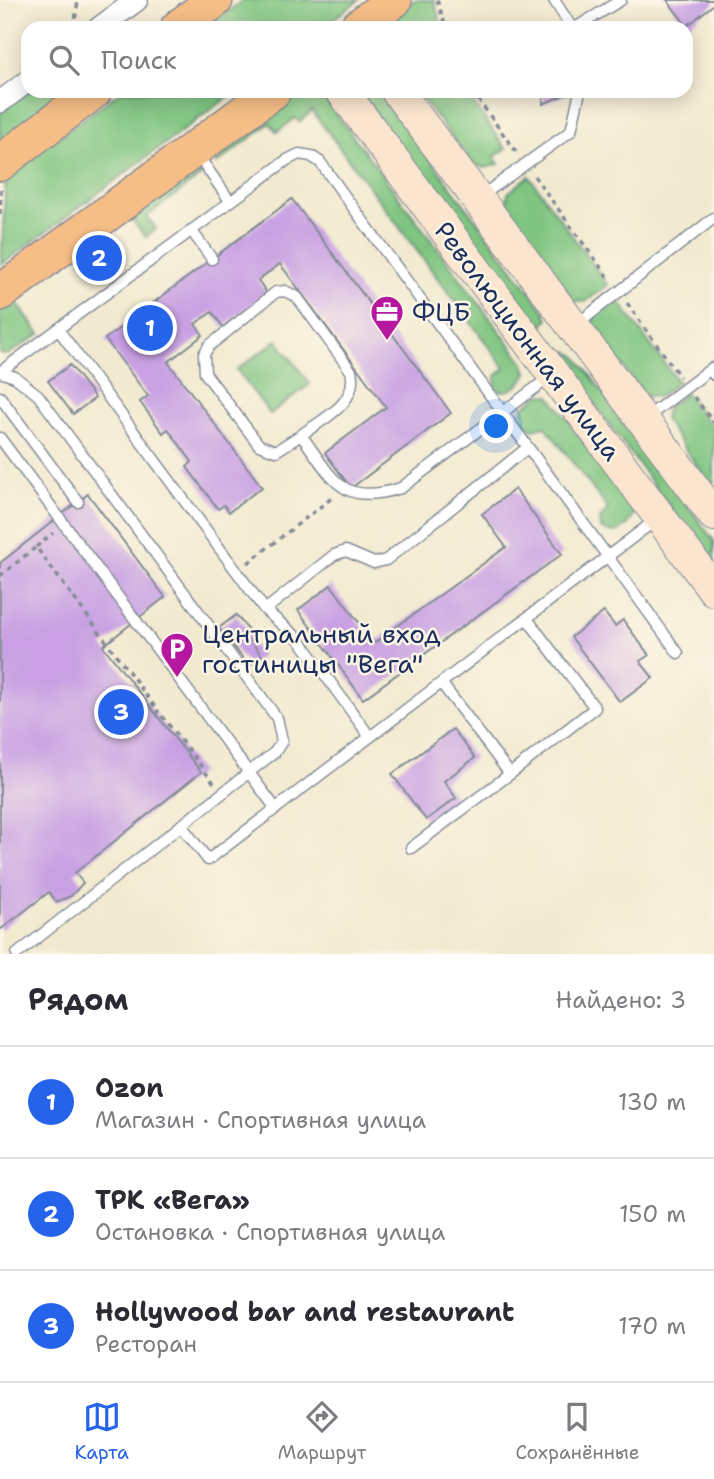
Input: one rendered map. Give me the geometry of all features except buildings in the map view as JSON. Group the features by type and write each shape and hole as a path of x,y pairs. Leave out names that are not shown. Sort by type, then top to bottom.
{"main road":[{"path":"187,21 215,0"},
{"path":"1,170 86,98"},
{"path":"0,292 263,98"},
{"name":"Революционная улица","path":"347,98 714,590"},
{"name":"Революционная улица","path":"402,98 714,515"},
{"path":"546,364 573,326"}],"street":[{"path":"108,21 137,0"},
{"path":"0,102 21,86"}],"lane":[{"path":"554,0 569,21"},
{"path":"586,21 621,0"},
{"path":"477,199 571,131 578,98"},
{"path":"193,149 230,201"},
{"path":"0,372 287,160 299,154 311,156 320,162 503,413 526,449 609,555 678,653"},
{"path":"573,326 714,218"},
{"path":"191,230 212,259"},
{"path":"276,292 292,293 351,371 354,381 346,401 301,435 276,451 266,450 205,373 204,354 209,346 250,310 276,292"},
{"path":"58,329 265,610 299,639 370,737"},
{"path":"301,435 343,489 358,495 382,494 401,488 503,413 546,364"},
{"path":"643,420 713,369"},
{"path":"0,372 15,377 38,395 276,718 282,741 275,752 16,954"},
{"path":"0,397 78,502"},
{"path":"0,438 276,809"},
{"path":"265,610 334,555 346,551 374,563 386,560 526,449"},
{"path":"181,825 208,860 528,620 659,517"},
{"path":"411,848 595,708 528,620"},
{"path":"442,684 510,774"}],"path":[{"path":"75,21 78,0"},
{"path":"437,0 444,21"},
{"path":"477,98 714,424"},
{"path":"0,214 1,170"},
{"path":"236,572 343,489"},
{"path":"0,576 36,547 203,770"}],"green space":[{"path":"243,0 359,0 330,21 214,21"},
{"path":"414,0 434,0 440,21 391,21"},
{"path":"21,98 61,98 0,143 0,113"},
{"path":"112,98 227,98 1,265 6,176"},
{"path":"279,98 324,98 523,362 527,372 522,381 510,390 495,389 496,376 505,368 312,111 299,122 295,118 277,132 270,123 216,164 212,152"},
{"path":"363,98 384,98 548,319 543,326 532,321"},
{"path":"421,98 470,98 506,149 494,157 499,164 485,168 473,164"},
{"path":"186,168 203,174 147,216 156,229 146,237 133,221 154,192"},
{"path":"529,176 608,285 585,302 574,301 506,207 508,193"},
{"path":"14,299 40,334 7,355 0,354 0,309"},
{"path":"617,299 678,382 659,397 644,395 592,324 595,315"},
{"path":"277,340 310,384 270,414 237,370"},
{"path":"568,351 576,356 714,541 714,567 562,360"},
{"path":"686,393 714,430 714,481 710,484 664,419 666,408"},
{"path":"541,394 550,396 635,511 630,522 622,529 612,532 601,528 600,519 608,509 545,426 533,429 521,423 523,407"}],"place":[{"name":"ТРК «Вега»","path":"99,258"},
{"name":"Ozon","path":"150,328"},
{"name":"ФЦБ","path":"387,342"},
{"name":"Центральный вход гостиницы \"Вега\"","path":"177,679"},
{"name":"Hollywood bar and restaurant","path":"121,712"}]}
